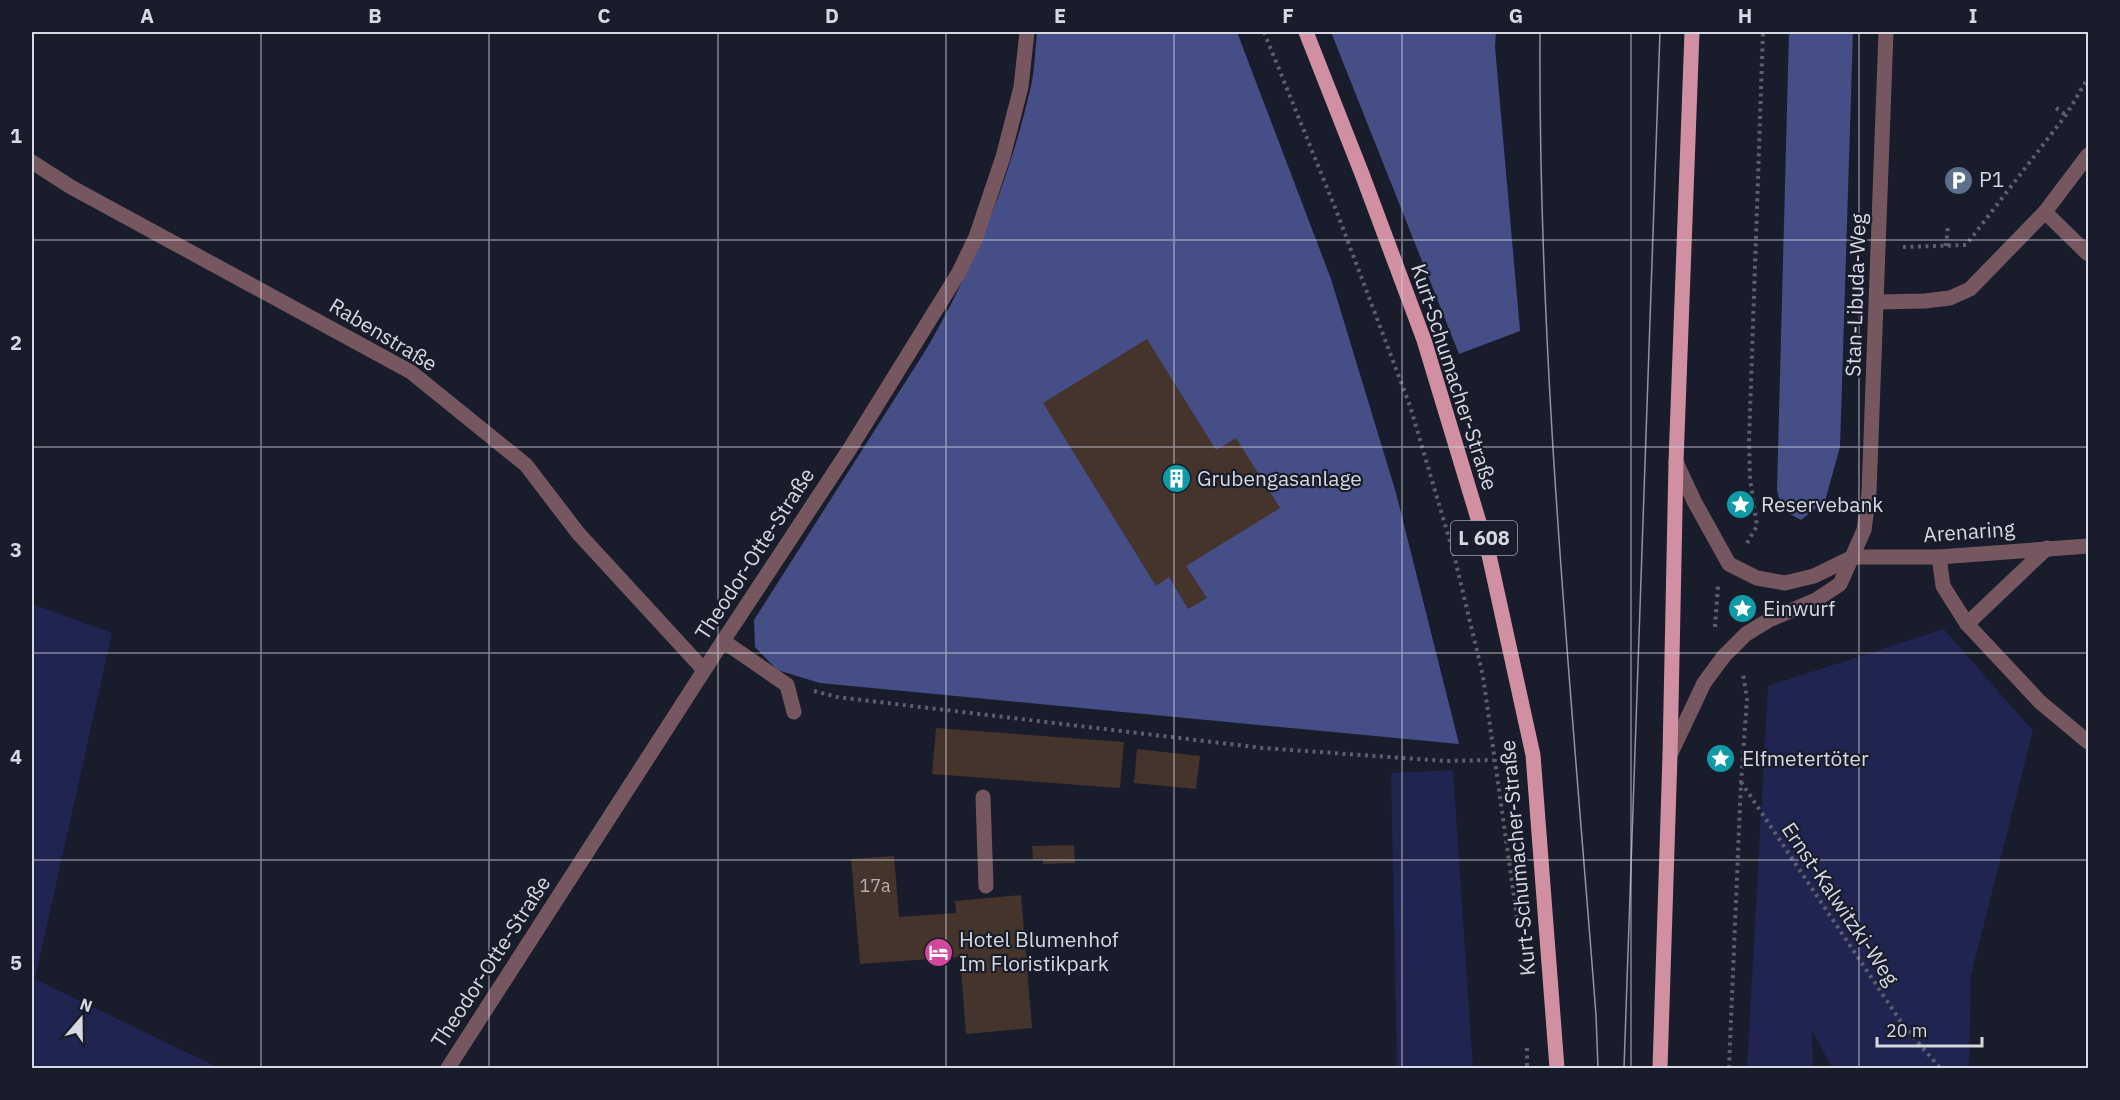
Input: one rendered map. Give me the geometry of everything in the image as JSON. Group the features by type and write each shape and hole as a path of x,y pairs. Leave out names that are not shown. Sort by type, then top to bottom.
{"main road":[{"name":"Kurt-Schumacher-Straße","path":"1306,32 1424,340 1489,555 1533,755 1557,1068"},
{"path":"1660,1068 1676,462 1692,32"}],"street":[{"name":"Theodor-Otte-Straße","path":"448,1068 704,670 849,450 958,274 976,237 1003,157 1021,87 1027,32"},
{"name":"Stan-Libuda-Weg","path":"1670,755 1704,683 1724,656 1746,634 1769,620 1816,600 1840,584 1864,530 1869,493 1886,32"},
{"path":"1876,302 1925,302 1950,298 1970,289 2045,212 2088,154"},
{"name":"Rabenstraße","path":"32,162 71,187 411,372 526,465 578,532 704,670"},
{"path":"2045,212 2088,254"},
{"path":"1676,462 1694,501 1730,564 1757,578 1785,583 1814,576 1853,557"},
{"name":"Arenaring","path":"1853,557 1939,557 2088,546"},
{"path":"1966,624 2047,548"},
{"path":"1939,557 1943,586 1966,624 2040,702 2088,742"},
{"path":"723,641 787,685 794,712"},
{"path":"983,796 986,886"}],"path":[{"path":"1264,32 1336,210 1410,406 1454,555 1483,676 1517,923"},
{"path":"1729,1068 1741,782 1747,699 1743,673 1724,656 1714,640 1718,584 1757,526 1750,479 1749,442 1763,32"},
{"path":"1878,247 1966,245 2066,115 2088,78"},
{"path":"2056,108 2066,115"},
{"path":"1946,246 1948,226"},
{"path":"787,685 837,697 1263,748 1445,761 1493,760"},
{"name":"Ernst-Kalwitzki-Weg","path":"1741,782 1903,1025 1940,1068"},
{"path":"1527,1039 1527,1068"}],"shaded area":[{"path":"1037,32 1237,32 1331,279 1396,493 1459,744 820,683 777,670 755,647 754,620 927,348 975,254 1001,188 1022,120 1032,79"},
{"path":"1331,32 1496,32 1495,47 1520,331 1459,354"},
{"path":"1789,32 1853,32 1840,447 1825,501 1801,520 1782,510 1777,490"},
{"path":"32,604 112,633 35,979 219,1068 32,1068"},
{"path":"1944,629 2033,731 1971,975 1969,1068 1832,1068 1812,1030 1813,1068 1747,1068 1768,686"},
{"path":"1453,770 1473,1068 1397,1068 1391,773"}],"building":[{"name":"Grubengasanlage","path":"1147,339 1216,450 1236,438 1280,508 1186,566 1207,598 1188,609 1169,577 1156,586 1043,403"},
{"path":"936,728 1124,742 1120,788 932,774"},
{"path":"1137,749 1200,756 1196,789 1134,783"},
{"path":"1074,845 1075,863 1043,864 1043,859 1033,860 1032,846"},
{"path":"894,856 899,917 956,913 955,901 1021,895 1032,1028 966,1034 960,957 860,964 851,859"}],"tram line":[{"path":"1540,32 1544,278 1550,401 1596,1015 1598,1068"},
{"path":"1624,1068 1660,32"}],"place":[{"name":"P1","path":"1958,180"},
{"name":"Grubengasanlage","path":"1176,479"},
{"name":"Reservebank","path":"1740,505"},
{"name":"Einwurf","path":"1742,609"},
{"name":"Elfmetertöter","path":"1721,759"},
{"name":"Hotel Blumenhof Im Floristikpark","path":"938,952"}]}
